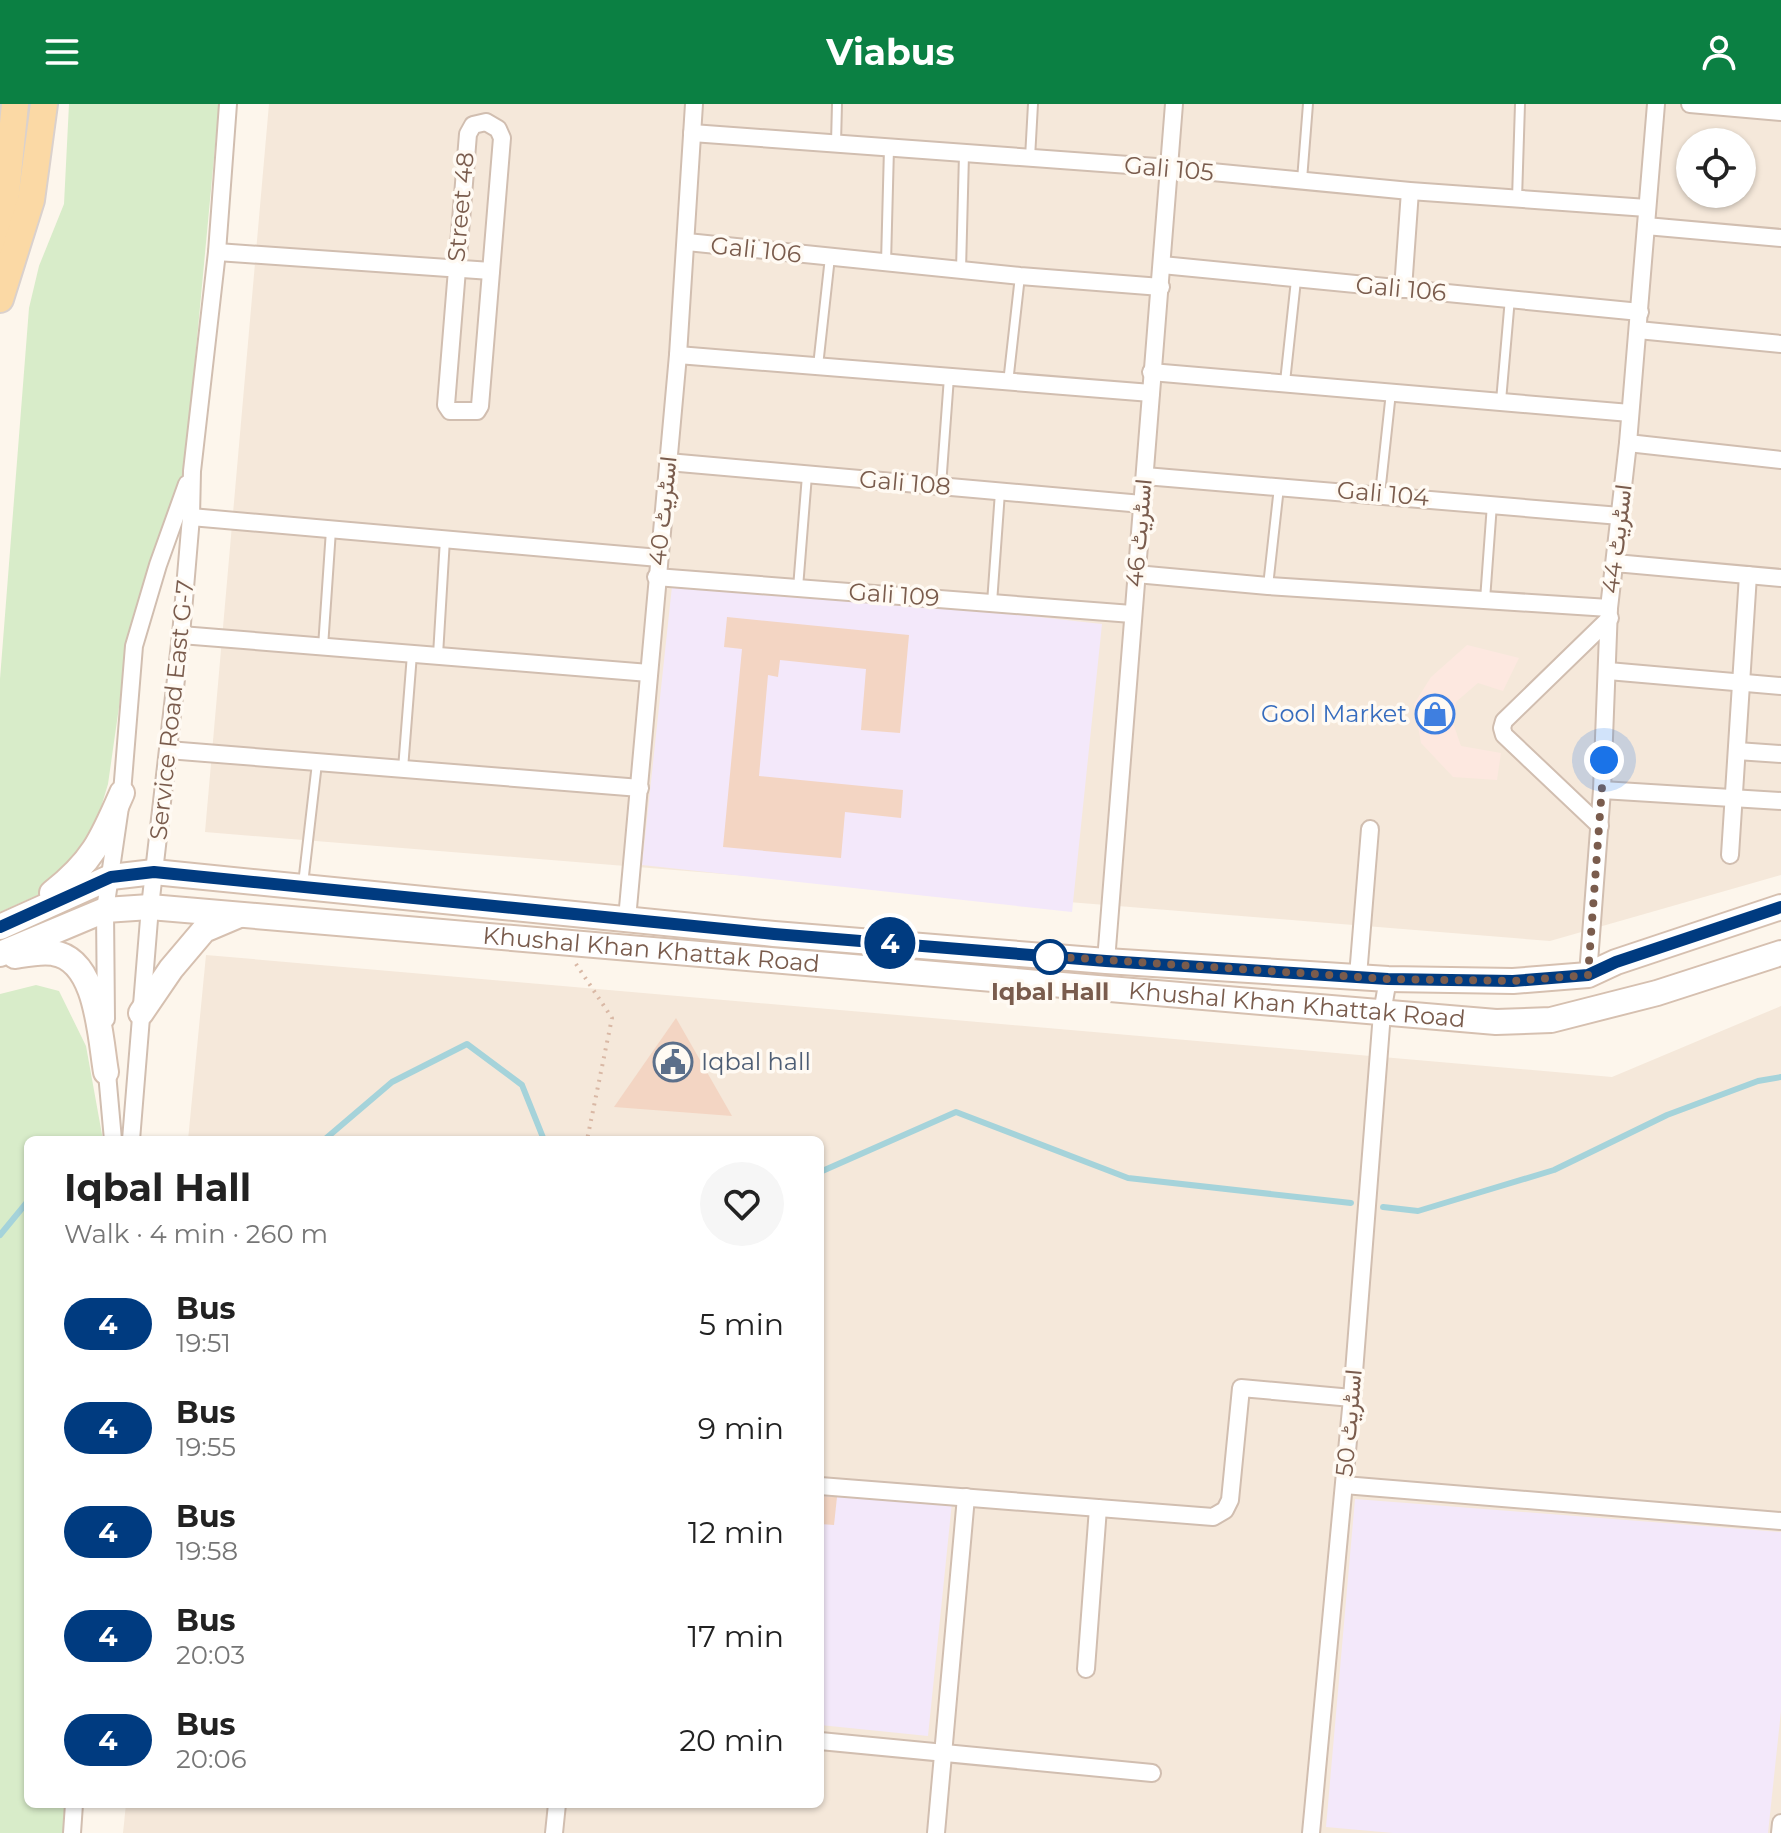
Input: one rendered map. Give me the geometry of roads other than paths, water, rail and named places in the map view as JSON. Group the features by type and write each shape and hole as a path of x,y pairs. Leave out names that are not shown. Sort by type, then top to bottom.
{"main road":[{"path":"0,253 15,104"},
{"path":"0,299 31,200 44,104"}],"street":[{"name":"Service Road East G-7","path":"131,1136 150,907 181,635 192,471 217,252 228,104"},
{"name":"اسٹریٹ 40","path":"627,919 678,355 694,104"},
{"name":"اسٹریٹ 46","path":"1106,961 1174,104"},
{"name":"اسٹریٹ 44","path":"1588,975 1600,826 1610,613 1640,312 1656,104"},
{"path":"1690,104 1781,112"},
{"name":"Street 48","path":"486,122 498,129 502,138 491,271 480,406 477,411 447,409 455,268 468,134 473,125 486,122"},
{"name":"Gali 105","path":"692,133 1170,168 1410,191 1647,208"},
{"path":"1403,289 1410,191"},
{"path":"1646,226 1781,238"},
{"name":"Gali 106","path":"687,242 1161,287"},
{"path":"217,252 491,271"},
{"name":"Gali 106","path":"1162,265 1640,312"},
{"path":"1638,330 1781,344"},
{"path":"678,355 1151,393"},
{"path":"1151,372 1630,413"},
{"path":"1628,443 1781,460"},
{"name":"Gali 108","path":"668,462 1142,504"},
{"name":"Service Road East G-7","path":"113,1136 106,1072 105,910 122,793 134,646 158,565 192,471"},
{"name":"Gali 104","path":"1145,476 1620,516"},
{"path":"191,517 659,558"},
{"path":"1615,563 1781,578"},
{"path":"1136,574 1485,600 1610,613"},
{"path":"1730,855 1748,575"},
{"name":"Gali 109","path":"656,577 1132,614"},
{"path":"1600,826 1504,735 1502,728 1504,721 1610,613"},
{"path":"181,635 649,673"},
{"path":"1608,671 1781,686"},
{"path":"168,750 640,788"},
{"path":"1737,751 1781,754"},
{"path":"1602,790 1781,801"},
{"path":"0,927 43,900 76,874 100,845 122,793"},
{"path":"1358,976 1370,829"},
{"name":"Khushal Khan Khattak Road","path":"0,927 111,877 154,872 774,934 1106,961 1388,979 1513,981 1588,975 1616,962 1781,907"},
{"name":"Khushal Khan Khattak Road","path":"0,956 105,910 150,907 1496,1022 1551,1020 1657,993 1781,953"},
{"path":"141,1013 171,969 204,930 239,915"},
{"path":"773,961 774,934"},
{"path":"0,956 56,952 75,964 87,979 94,998 106,1072"},
{"name":"اسٹریٹ 50","path":"1311,1833 1352,1398 1382,1013 1388,979"},
{"path":"824,1486 1213,1517 1225,1510 1230,1500 1241,1388 1352,1398"},
{"path":"1344,1485 1781,1521"},
{"path":"936,1833 966,1497"},
{"path":"1086,1669 1098,1508"},
{"path":"824,1741 1152,1773"},
{"path":"72,1833 74,1808"},
{"path":"554,1833 557,1808"},
{"path":"1780,1833 1781,1823"}],"lane":[{"path":"836,143 837,104"},
{"path":"1030,158 1033,104"},
{"path":"1302,180 1308,104"},
{"path":"1517,199 1520,104"},
{"path":"886,263 889,147"},
{"path":"961,270 964,153"},
{"path":"818,366 830,257"},
{"path":"1008,383 1020,276"},
{"path":"1285,382 1296,280"},
{"path":"1501,401 1510,298"},
{"path":"941,486 949,377"},
{"path":"1380,494 1391,391"},
{"path":"798,588 807,474"},
{"path":"1268,586 1279,485"},
{"path":"992,603 1000,491"},
{"path":"1485,600 1492,504"},
{"path":"323,647 331,529"},
{"path":"438,656 445,539"},
{"path":"403,769 412,654"},
{"path":"302,887 318,762"}],"waterway":[{"path":"329,1136 392,1082 467,1044 522,1085 542,1136"},
{"path":"1383,1207 1418,1211 1554,1170 1667,1115 1758,1081 1781,1077"},
{"path":"824,1170 956,1112 1128,1178 1351,1203"},
{"path":"0,1235 24,1206"}],"place":[{"name":"Gool Market","path":"1435,714"},
{"name":"Iqbal Hall","path":"1050,957"},
{"name":"Iqbal hall","path":"673,1062"}]}
